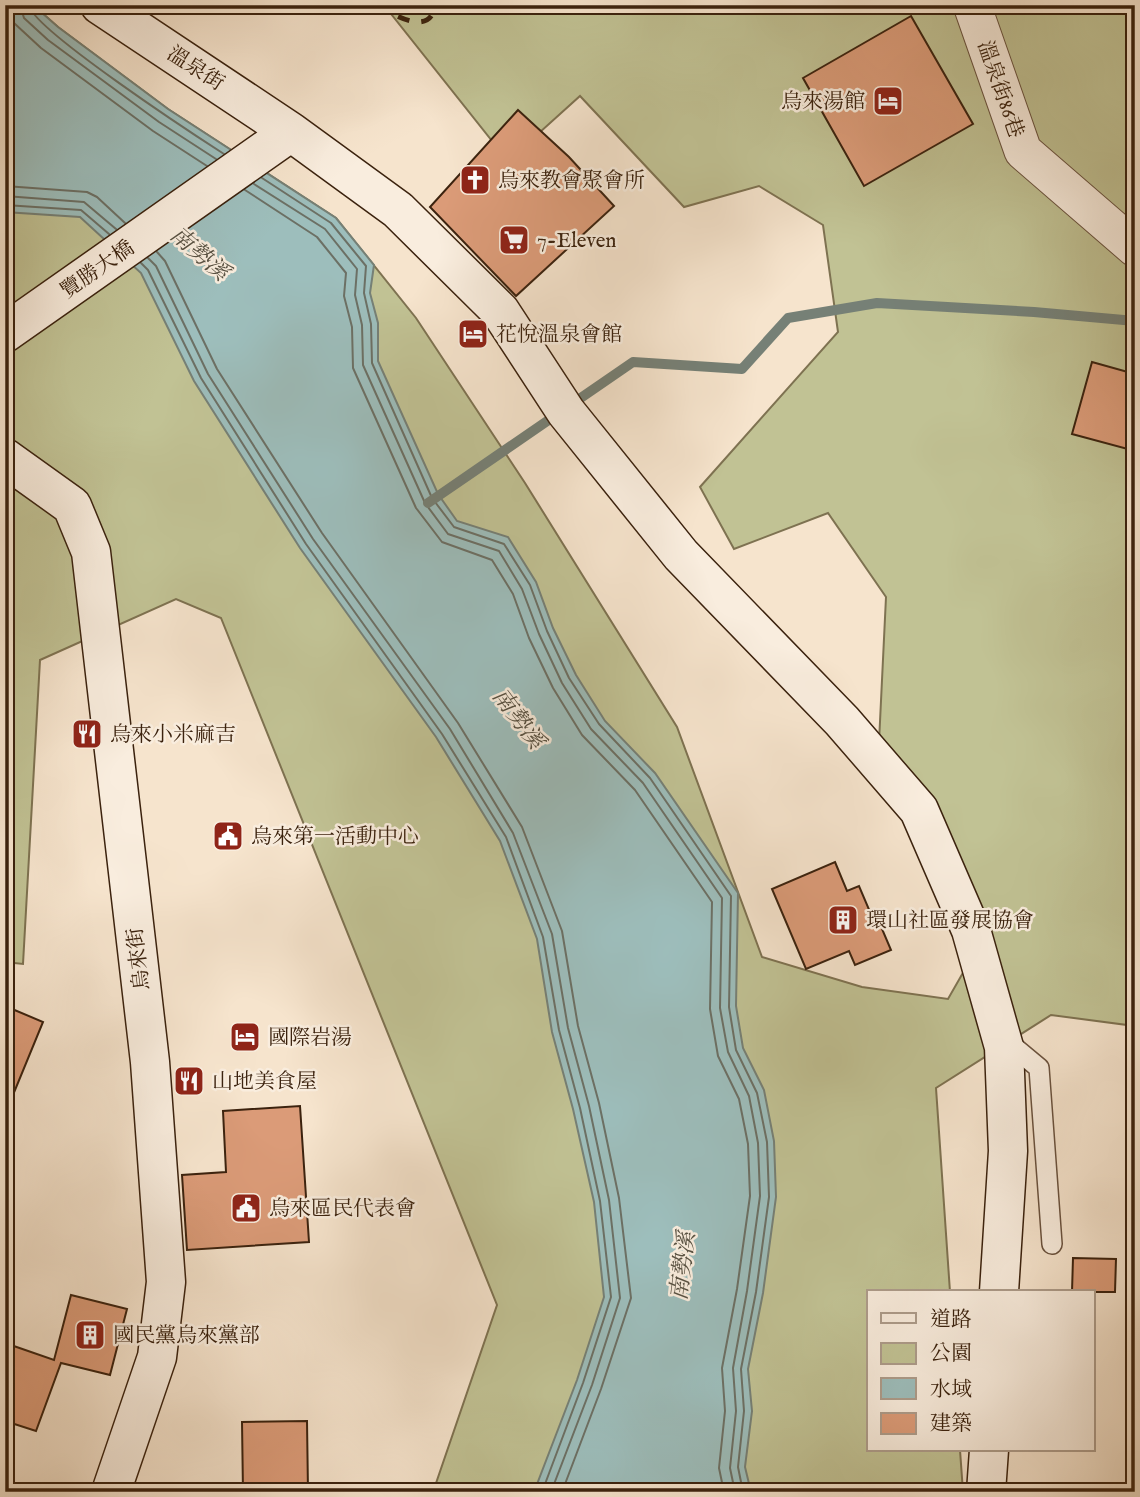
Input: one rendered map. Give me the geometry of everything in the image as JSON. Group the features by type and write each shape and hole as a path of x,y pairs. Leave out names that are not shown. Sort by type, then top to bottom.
{"street":[{"name":"溫泉街","path":"100,5 291,132 398,209 500,311 566,412 681,555 842,721 919,810 971,930 1004,1047 1008,1151 999,1290"},
{"name":"溫泉街86巷","path":"972,5 1023,151 1135,248"},
{"name":"覽勝大橋","path":"5,333 291,132"},
{"name":"烏來街","path":"5,457 72,506 91,552 150,1062 166,1282 157,1357 111,1492"},
{"path":"986,1492 989,1452"}],"lane":[{"path":"999,1035 1039,1068 1052,1244"}],"green space":[{"path":"5,5 33,5 58,27 168,109 336,218 416,318 525,483 677,727 762,957 862,987 948,999 984,936 878,763 886,597 828,513 734,549 700,487 838,332 823,225 759,186 684,207 580,96 508,161 384,5 1135,5 1135,1026 1051,1015 936,1088 950,1290 867,1290 867,1452 960,1452 963,1492 433,1492 497,1305 221,618 176,599 40,660 23,964 5,962"}],"water":[{"name":"南勢溪","path":"5,5 33,5 58,27 168,109 336,218 374,265 370,293 378,323 378,361 438,494 457,521 508,537 536,582 553,628 576,675 605,721 655,773 738,893 736,1006 743,1048 764,1090 774,1141 776,1197 763,1293 748,1369 752,1411 745,1467 751,1492 534,1492 577,1380 604,1297 594,1202 552,1032 537,939 500,841 436,737 300,548 194,381 141,273 80,217 5,212"}],"building":[{"name":"烏來湯館","path":"911,16 973,124 864,186 803,78"},
{"path":"518,110 569,157 614,206 516,296 430,207"},
{"path":"1092,362 1135,374 1135,451 1072,434"},
{"name":"環山社區發展協會","path":"835,862 847,891 859,886 870,912 874,910 891,950 855,965 849,951 806,969 772,889"},
{"path":"5,1006 43,1022 6,1112 5,1112"},
{"name":"烏來區民代表會","path":"300,1106 309,1242 187,1250 182,1175 226,1172 223,1111"},
{"path":"1073,1258 1116,1259 1115,1292 1072,1290"},
{"path":"71,1295 127,1309 110,1375 61,1363 36,1431 5,1421 5,1343 54,1360"},
{"path":"307,1421 308,1492 243,1492 242,1422"}],"waterway":[{"path":"428,503 633,362 742,369 788,318 877,303 1135,321"}],"railway":[{"path":"377,5 401,18 419,22 432,15 435,5"}],"place":[{"name":"烏來湯館","path":"888,101"},
{"name":"烏來教會聚會所","path":"475,180"},
{"name":"7-Eleven","path":"514,240"},
{"name":"花悅溫泉會館","path":"473,334"},
{"name":"烏來小米麻吉","path":"87,734"},
{"name":"烏來第一活動中心","path":"228,836"},
{"name":"環山社區發展協會","path":"843,920"},
{"name":"國際岩湯","path":"245,1037"},
{"name":"山地美食屋","path":"189,1081"},
{"name":"烏來區民代表會","path":"246,1208"},
{"name":"國民黨烏來黨部","path":"90,1335"}]}
